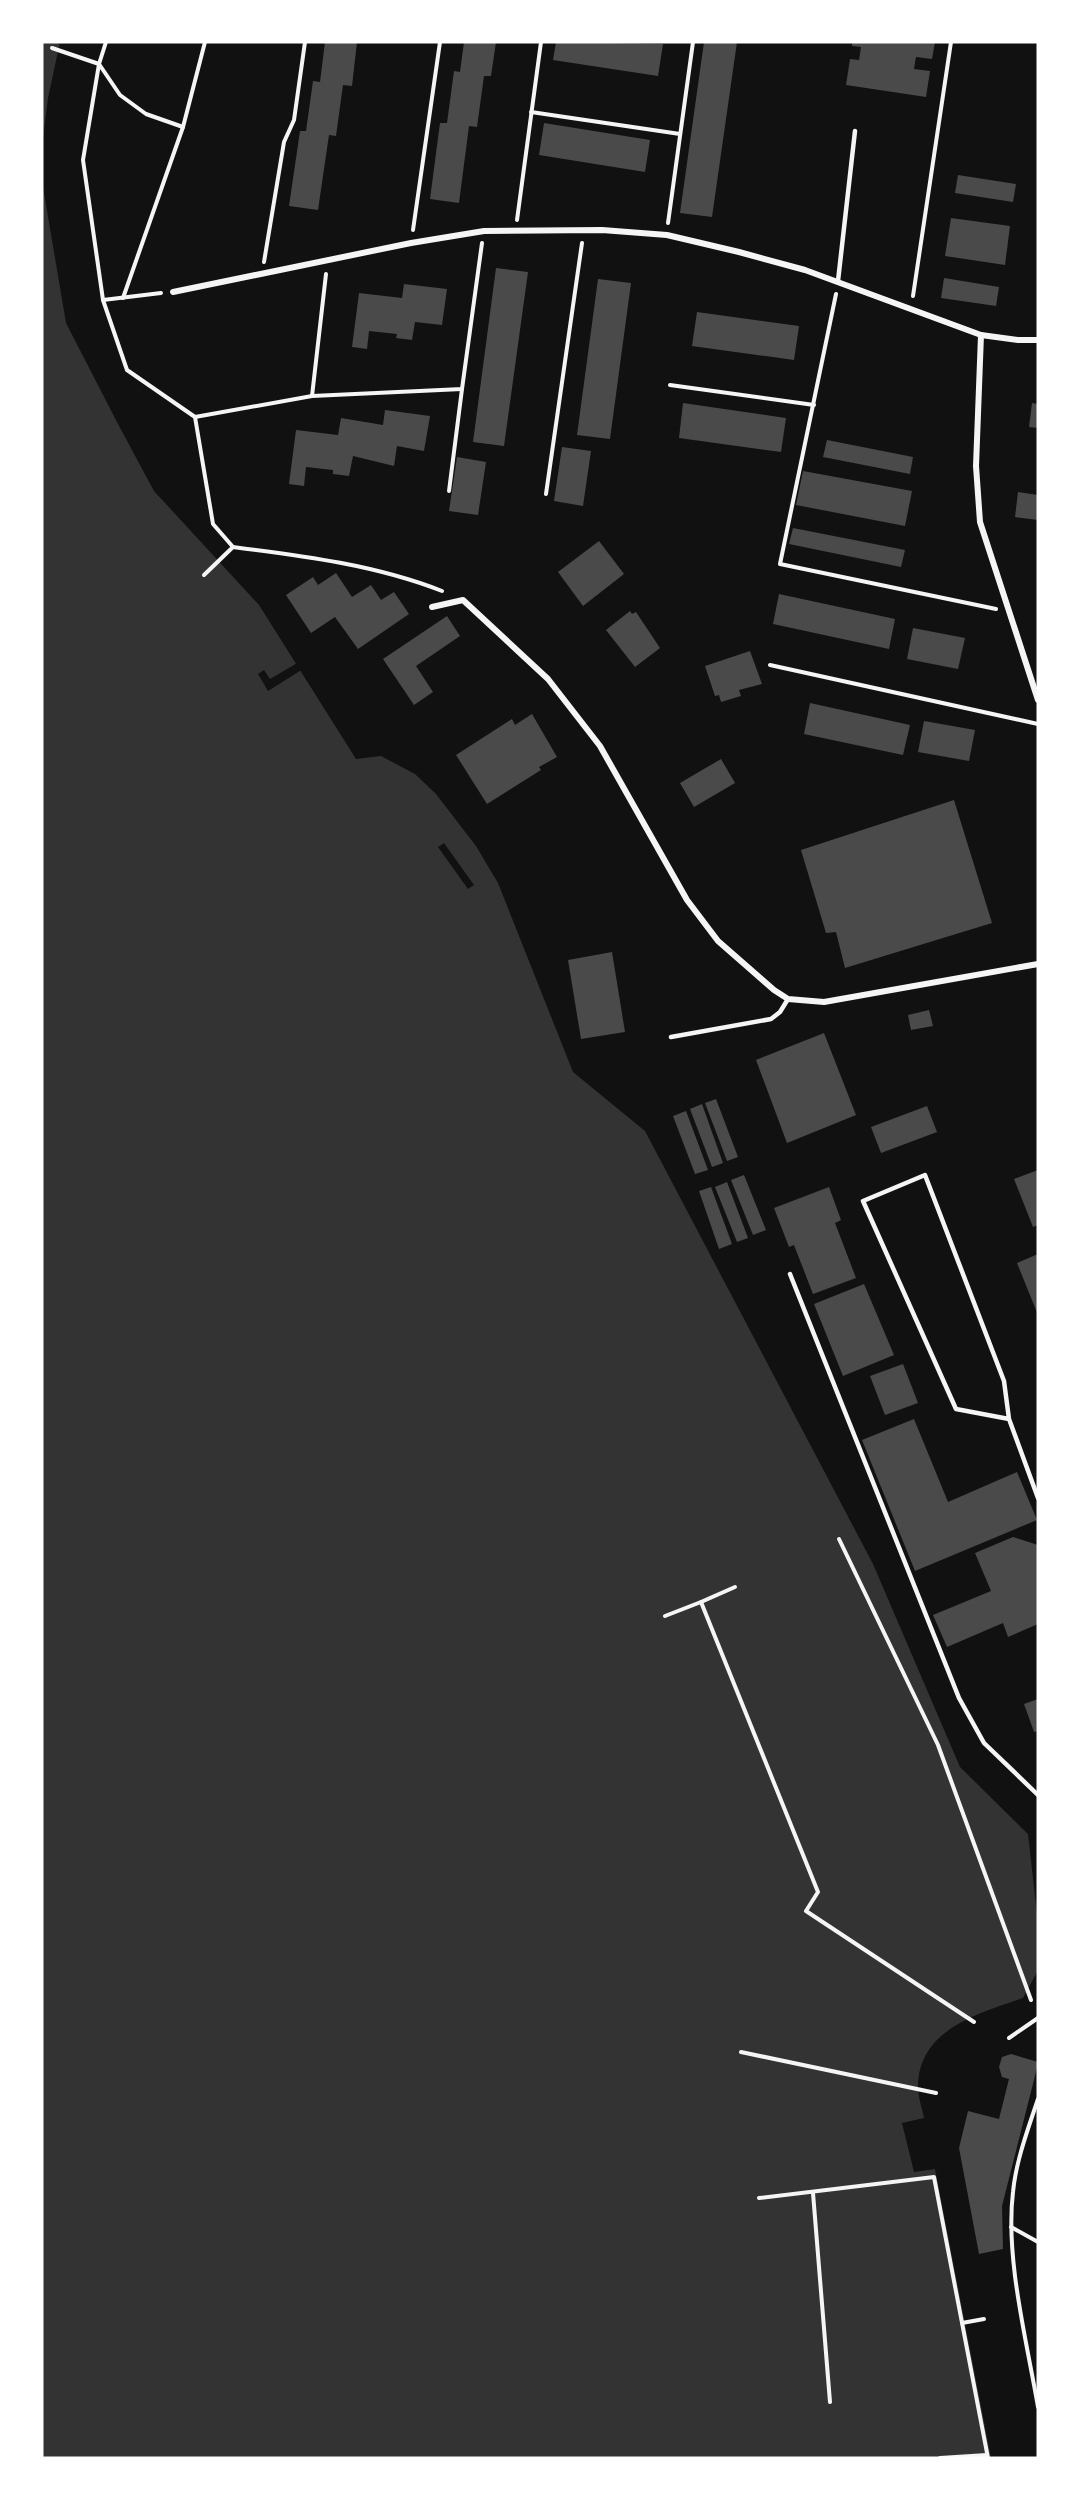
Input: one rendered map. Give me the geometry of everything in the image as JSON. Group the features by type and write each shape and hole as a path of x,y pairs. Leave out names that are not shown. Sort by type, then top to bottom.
{"street":[{"path":"173,292 411,243 484,231 584,230 667,235 804,270 981,335 1038,340"},
{"path":"981,335 976,466 980,522 1038,700"},
{"path":"432,607 463,600 548,678 600,746 687,900 718,941 774,990 788,999 824,1002 1038,963"}],"lane":[{"path":"838,281 855,131"},
{"path":"671,1037 771,1018 780,1012 788,999"},
{"path":"1009,1419 956,1409 864,1200 925,1175 1004,1381 1009,1419 1038,1498"},
{"path":"790,1274 959,1698 984,1743 1038,1796"}],"path":[{"path":"106,42 99,64 83,160 103,300 127,370 195,417 312,396 462,389"},
{"path":"123,298 183,127 205,42"},
{"path":"262,274 284,142 294,120 305,42"},
{"path":"411,243 440,42"},
{"path":"516,231 541,42"},
{"path":"667,235 693,42"},
{"path":"911,308 951,42"},
{"path":"52,48 99,64 120,95 146,114 183,127"},
{"path":"531,112 680,134"},
{"path":"546,494 584,230"},
{"path":"449,491 484,231"},
{"path":"312,396 327,262"},
{"path":"838,281 780,564 1009,612"},
{"path":"103,300 173,292"},
{"path":"670,385 814,405"},
{"path":"195,417 213,524 233,547 311,557 399,576 463,600"},
{"path":"204,575 233,547"},
{"path":"770,665 1038,724"},
{"path":"839,1539 939,1745 1031,2000"},
{"path":"666,1616 735,1587"},
{"path":"701,1602 818,1892 806,1911 974,2022"},
{"path":"1009,2038 1038,2018"},
{"path":"741,2052 936,2093"},
{"path":"1038,2098 1013,2191 1011,2227 1019,2293 1038,2407"},
{"path":"759,2198 935,2177 988,2456 940,2458"},
{"path":"813,2193 830,2402"},
{"path":"1011,2227 1038,2242"},
{"path":"962,2323 984,2319"}],"shaded area":[{"path":"42,42 60,42 48,98 42,145"},
{"path":"42,181 66,323 154,491 259,605 356,759 381,756 415,774 436,794 476,846 498,883 573,1072 645,1131 873,1564 960,1767 1028,1834 1038,1923 1037,1972 1023,1998 971,2017 940,2037 929,2050 921,2066 918,2090 924,2118 902,2123 914,2172 935,2169 991,2458 42,2458"}],"pier":[{"path":"299,662 303,669 268,691 258,674 264,670 270,679"},
{"path":"444,843 474,885 468,889 438,847"}],"building":[{"path":"325,42 357,42 352,86 343,85 336,136 329,135 318,210 289,206 300,131 306,131 313,81 320,82"},
{"path":"464,42 496,42 491,76 484,76 477,127 469,126 459,203 430,199 440,123 447,123 454,71 460,72"},
{"path":"556,42 663,44 658,76 553,60"},
{"path":"704,42 737,42 712,217 680,213"},
{"path":"852,42 935,42 932,59 916,57 914,69 930,71 926,97 846,85 850,59 859,60 861,47 852,46"},
{"path":"544,123 650,140 645,172 539,155"},
{"path":"958,175 1016,184 1013,202 955,193"},
{"path":"951,218 1010,226 1005,265 945,256"},
{"path":"496,268 528,272 504,446 473,442"},
{"path":"944,278 999,287 996,306 941,298"},
{"path":"598,279 631,283 610,439 577,435"},
{"path":"404,284 447,289 442,325 415,322 412,340 396,338 397,334 369,331 367,349 352,347 359,293 402,298"},
{"path":"697,312 799,326 794,360 692,346"},
{"path":"683,403 786,418 781,452 679,438"},
{"path":"1032,403 1038,404 1038,428 1029,427"},
{"path":"385,410 430,416 424,451 397,446 394,466 353,456 349,476 333,474 333,470 306,467 304,486 289,484 296,430 338,435 341,418 383,425"},
{"path":"827,440 913,457 910,474 823,457"},
{"path":"562,447 591,451 583,506 554,501"},
{"path":"457,457 486,462 478,515 449,511"},
{"path":"803,471 912,491 905,526 796,505"},
{"path":"1018,492 1038,495 1038,520 1015,517"},
{"path":"793,528 905,550 901,567 789,544"},
{"path":"599,541 624,574 583,606 558,572"},
{"path":"336,573 352,597 371,585 381,600 394,592 409,614 358,649 335,617 311,633 286,595 313,577 318,585"},
{"path":"779,594 895,619 889,649 773,624"},
{"path":"630,611 632,614 636,612 660,648 635,667 606,630"},
{"path":"447,616 460,636 416,666 433,692 414,705 383,659"},
{"path":"913,628 965,638 958,669 907,659"},
{"path":"750,651 762,684 739,690 741,696 721,702 719,695 715,696 705,666"},
{"path":"810,703 910,725 903,755 804,734"},
{"path":"532,714 557,757 539,767 541,770 487,804 456,755 512,719 515,725"},
{"path":"924,721 975,730 969,761 918,752"},
{"path":"721,759 735,783 694,807 680,783"},
{"path":"954,800 992,923 845,968 836,932 826,933 801,850"},
{"path":"612,952 625,1032 581,1039 568,960"},
{"path":"929,1010 933,1026 911,1030 908,1015"},
{"path":"824,1033 856,1115 787,1143 756,1060"},
{"path":"716,1099 738,1157 727,1161 705,1103"},
{"path":"702,1104 723,1163 712,1167 690,1109"},
{"path":"927,1106 937,1132 881,1153 871,1127"},
{"path":"686,1111 708,1170 695,1174 673,1116"},
{"path":"1038,1170 1038,1225 1033,1227 1014,1179"},
{"path":"744,1175 766,1230 753,1235 731,1180"},
{"path":"727,1182 748,1238 737,1242 715,1187"},
{"path":"711,1187 732,1244 719,1249 699,1191"},
{"path":"829,1187 841,1220 835,1223 856,1278 813,1294 794,1245 789,1247 774,1208"},
{"path":"1038,1254 1038,1315 1017,1263"},
{"path":"864,1284 894,1355 843,1376 814,1304"},
{"path":"903,1364 918,1403 885,1415 870,1376"},
{"path":"914,1419 948,1502 1017,1472 1037,1520 915,1571 862,1440"},
{"path":"1013,1537 1038,1545 1038,1624 1008,1637 1003,1623 947,1647 933,1615 991,1591 975,1553"},
{"path":"1038,1699 1038,1731 1034,1732 1024,1704"},
{"path":"1011,2054 1038,2062 1038,2064 1002,2206 1003,2249 979,2254 959,2148 968,2111 999,2119 1009,2079 1002,2077 999,2067 1002,2057"}]}
